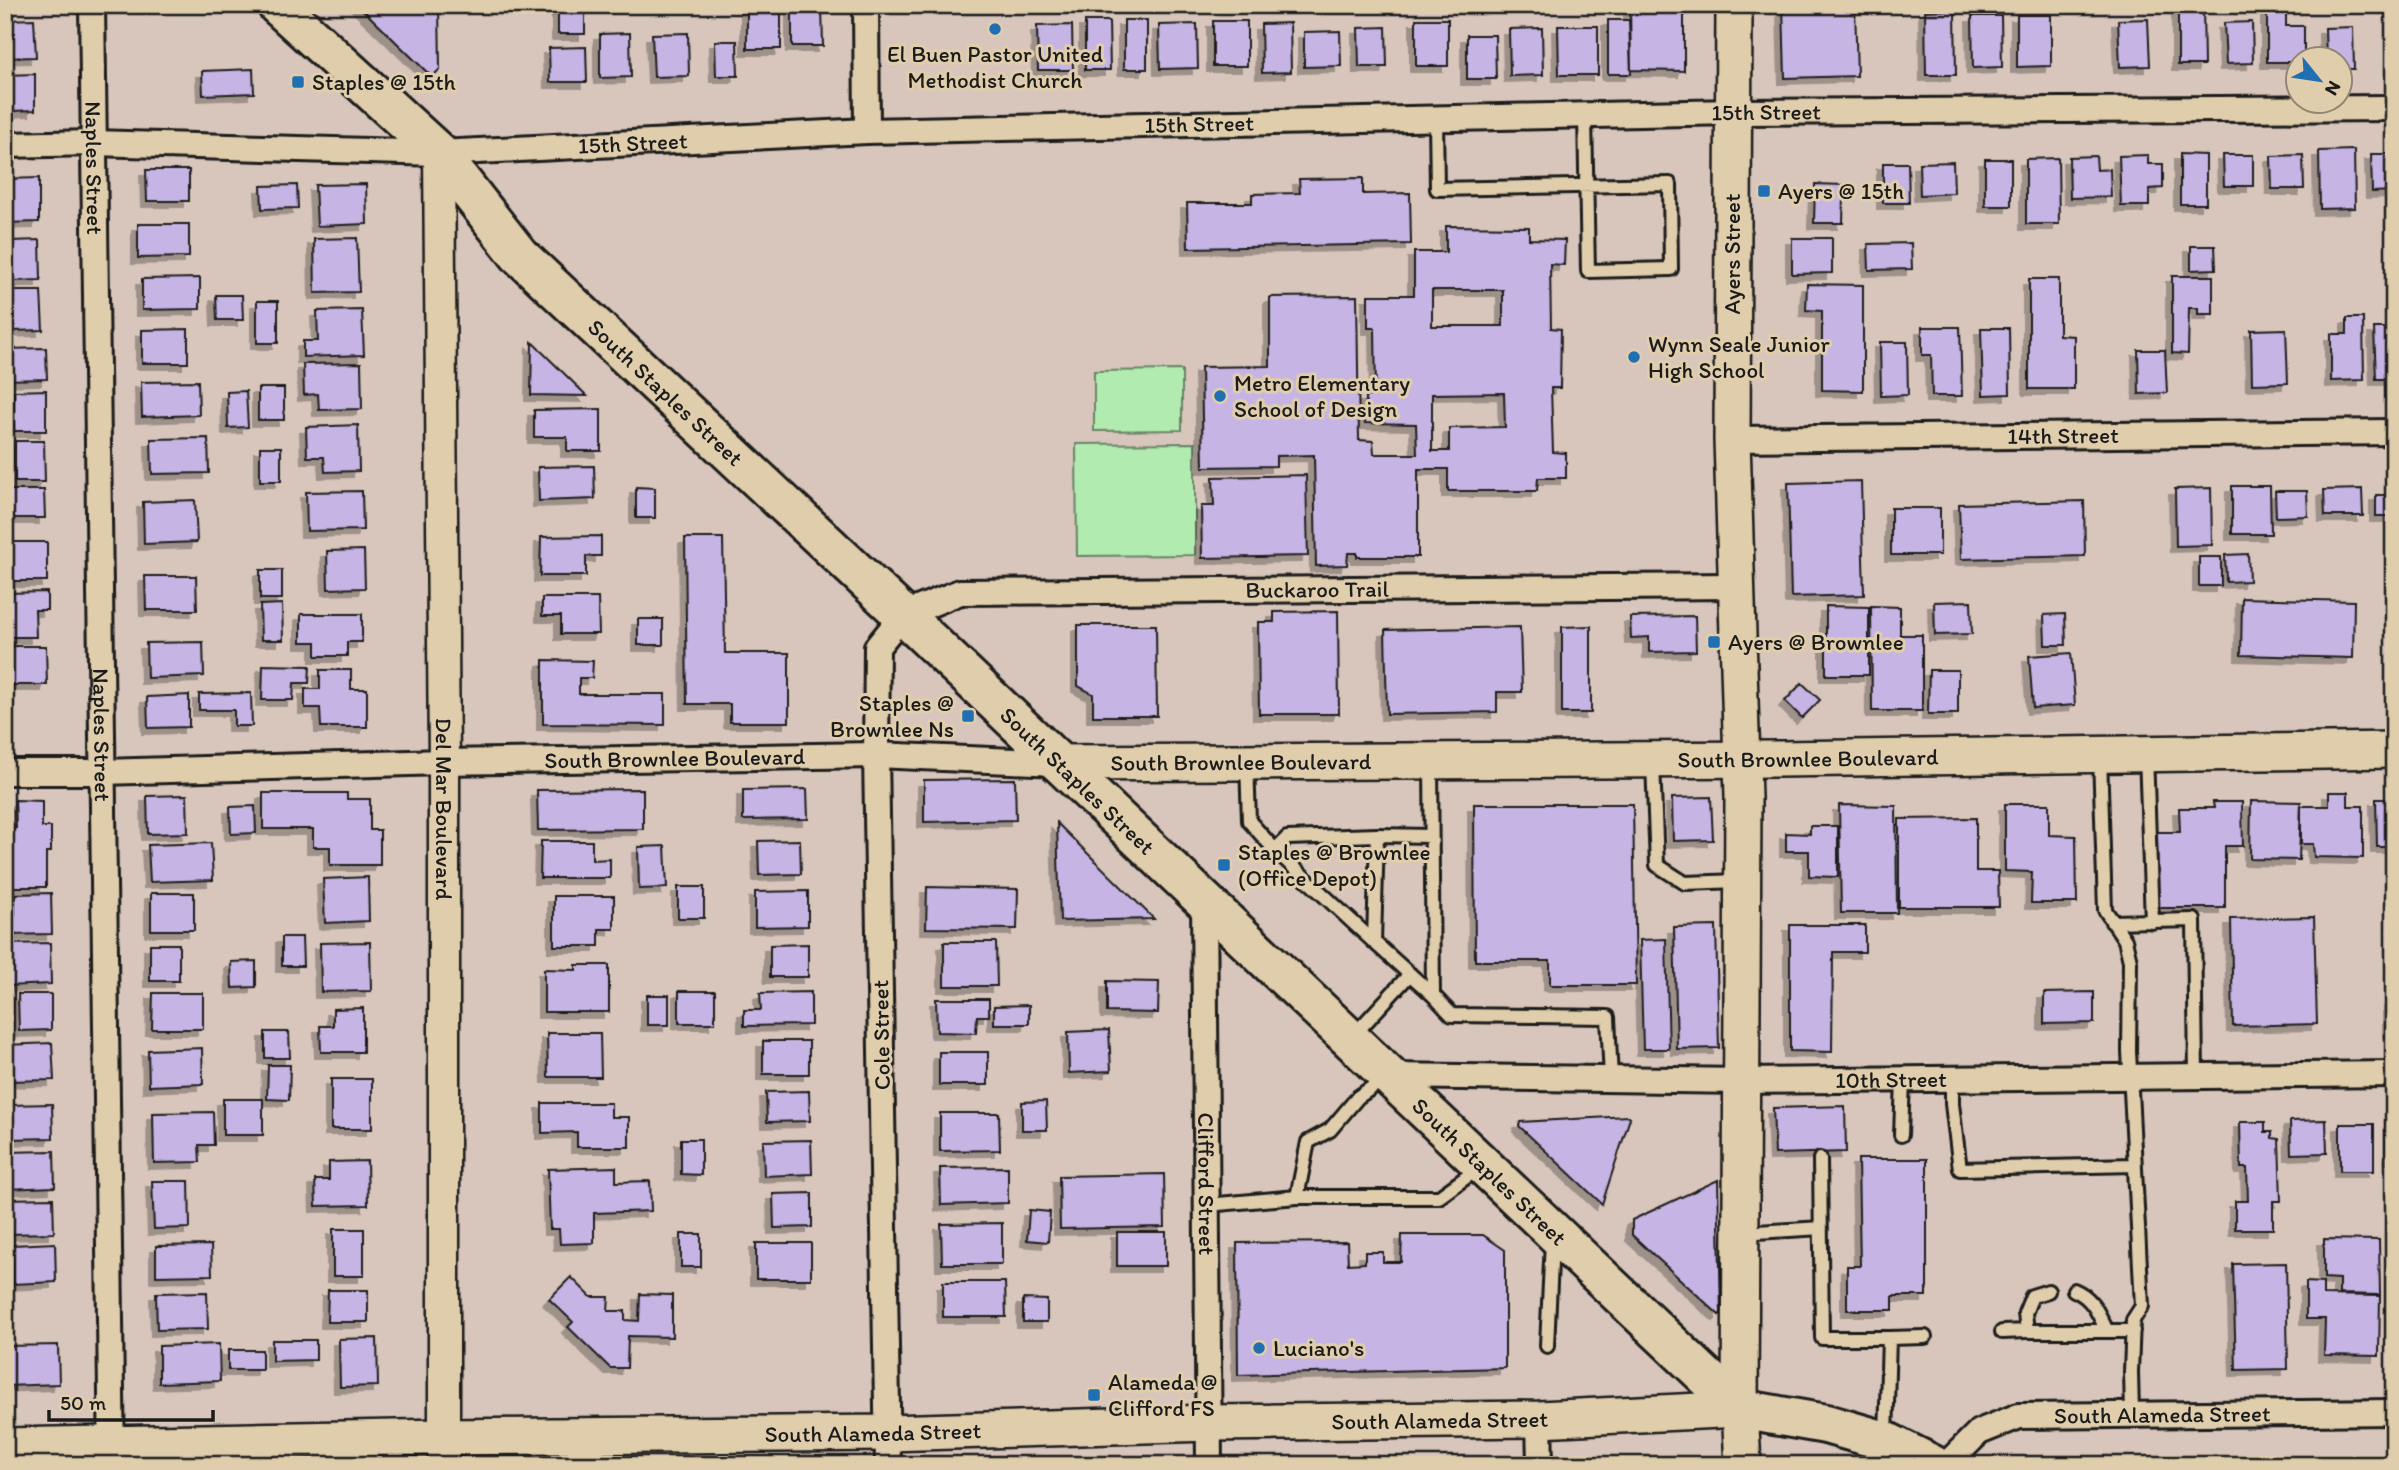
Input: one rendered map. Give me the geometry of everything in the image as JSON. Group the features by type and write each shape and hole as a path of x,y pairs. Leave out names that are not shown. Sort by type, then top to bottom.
{"main road":[{"name":"South Staples Street","path":"277,5 439,153 519,256 903,615 1740,1409"},
{"name":"Ayers Street","path":"1734,5 1732,439 1743,759 1740,1409"},
{"name":"South Brownlee Boulevard","path":"1057,763 1653,760 2394,750"},
{"name":"South Alameda Street","path":"5,1446 112,1455 888,1449 1209,1423 1539,1419 1740,1409"},
{"path":"1744,1465 1740,1409 1826,1424 1885,1441 1933,1465"}],"street":[{"name":"Naples Street","path":"92,5 112,1455"},
{"path":"866,5 867,131"},
{"name":"15th Street","path":"5,145 93,143 439,153 867,131 1733,112 2394,108"},
{"name":"Del Mar Boulevard","path":"439,153 444,762 444,1451"},
{"name":"14th Street","path":"1732,439 2394,432"},
{"name":"Buckaroo Trail","path":"903,615 960,592 1735,586"},
{"name":"Cole Street","path":"888,1449 876,755 877,647 903,615"},
{"name":"South Brownlee Boulevard","path":"5,772 876,755 1057,763"},
{"name":"Clifford Street","path":"1204,902 1209,1465"},
{"name":"10th Street","path":"1390,1076 1743,1081 2394,1074"},
{"name":"South Alameda Street","path":"1946,1465 1979,1432 2019,1416 2394,1412"},
{"path":"1539,1419 1540,1465"}],"lane":[{"path":"1436,119 1437,189 1587,185 1670,184 1671,270 1588,271 1587,185 1585,116"},
{"path":"2100,754 2105,910 2125,940 2130,961 2129,1051 2142,1306 2133,1320 2132,1414"},
{"path":"2146,754 2152,922"},
{"path":"1653,760 1657,865 1685,883 1743,881"},
{"path":"1431,761 1433,995"},
{"path":"1247,762 1249,821 1275,850 1452,1014 1608,1017 1611,1079"},
{"path":"1374,942 1377,835"},
{"path":"1275,850 1287,838 1431,836"},
{"path":"2112,922 2194,920 2196,1076"},
{"path":"1350,1039 1410,974"},
{"path":"1297,1197 1308,1142 1330,1130 1358,1097 1390,1076"},
{"path":"1900,1135 1903,1079"},
{"path":"1952,1079 1952,1104 1960,1170 2135,1165"},
{"path":"1820,1159 1822,1338 1925,1337"},
{"path":"1207,1205 1297,1197 1438,1197 1483,1166"},
{"path":"1742,1233 1821,1228"},
{"path":"1547,1346 1552,1232"},
{"path":"2074,1290 2085,1295 2092,1303 2107,1331"},
{"path":"2027,1331 2025,1313 2032,1296 2048,1292"},
{"path":"2002,1332 2133,1331"},
{"path":"1885,1441 1889,1338"}],"green space":[{"path":"1182,370 1182,430 1094,431 1094,371"},
{"path":"1195,443 1195,555 1077,556 1076,444"}],"building":[{"path":"358,5 439,5 440,69 432,77"},
{"path":"558,5 585,5 585,34 558,34"},
{"path":"747,5 781,5 781,49 747,49"},
{"path":"792,5 822,5 823,46 792,46"},
{"path":"1630,5 1684,5 1684,71 1631,70"},
{"path":"1783,5 1855,5 1857,76 1785,78"},
{"path":"2178,5 2203,5 2204,65 2178,65"},
{"path":"2267,8 2286,8 2286,26 2304,26 2304,46 2284,46 2284,62 2267,62"},
{"path":"1955,10 1956,75 1926,75 1925,11"},
{"path":"2017,15 2051,15 2051,66 2017,67"},
{"path":"1972,16 2001,16 2002,67 1973,68"},
{"path":"34,19 36,57 5,58 5,20"},
{"path":"1416,19 1448,19 1448,66 1416,66"},
{"path":"2148,19 2150,66 2120,67 2118,20"},
{"path":"1124,20 1147,20 1147,69 1124,69"},
{"path":"1608,20 1629,20 1631,74 1608,74"},
{"path":"1085,21 1109,21 1110,70 1085,70"},
{"path":"1213,21 1247,21 1247,66 1213,66"},
{"path":"2252,22 2253,63 2226,64 2224,23"},
{"path":"1290,23 1291,72 1262,73 1261,24"},
{"path":"1197,24 1198,68 1160,69 1159,25"},
{"path":"1072,25 1073,70 1038,70 1037,26"},
{"path":"1558,26 1598,26 1598,75 1559,75"},
{"path":"1386,27 1387,67 1359,67 1358,28"},
{"path":"2353,27 2353,46 2326,46 2325,28"},
{"path":"1542,28 1543,75 1510,76 1509,29"},
{"path":"1340,31 1341,66 1304,67 1304,32"},
{"path":"630,33 631,77 600,78 600,34"},
{"path":"688,33 689,76 654,77 652,34"},
{"path":"1467,35 1495,35 1496,79 1467,79"},
{"path":"715,41 737,41 738,76 716,76"},
{"path":"586,47 587,82 550,82 549,48"},
{"path":"253,69 254,93 203,95 202,71"},
{"path":"35,74 35,110 13,111 13,103 5,103 5,75"},
{"path":"2354,150 2355,208 2320,209 2319,151"},
{"path":"2180,154 2206,155 2206,204 2180,204"},
{"path":"2371,154 2394,154 2394,191 2372,192"},
{"path":"2148,155 2148,164 2163,164 2163,188 2149,189 2149,206 2121,206 2119,156"},
{"path":"2223,155 2253,155 2253,186 2224,186"},
{"path":"2303,155 2304,189 2272,189 2271,156"},
{"path":"2096,156 2097,170 2110,169 2111,197 2070,198 2069,157"},
{"path":"2058,158 2059,224 2026,224 2026,159"},
{"path":"1985,159 2011,159 2011,206 1985,206"},
{"path":"1953,162 1954,193 1920,195 1919,163"},
{"path":"1883,163 1908,163 1909,203 1883,203"},
{"path":"146,170 189,170 189,201 147,201"},
{"path":"39,178 39,222 5,223 5,179"},
{"path":"1363,178 1363,194 1410,193 1411,244 1188,248 1187,203 1252,203 1252,194 1300,193 1299,179"},
{"path":"366,184 367,224 317,226 315,185"},
{"path":"1815,184 1844,185 1843,223 1814,223"},
{"path":"297,185 298,208 262,209 261,186"},
{"path":"138,224 189,224 189,257 138,258"},
{"path":"1446,226 1529,227 1529,239 1565,240 1564,265 1550,264 1551,328 1561,329 1560,388 1551,388 1553,452 1566,453 1566,478 1538,478 1537,491 1448,491 1448,469 1418,469 1418,557 1357,557 1357,553 1348,553 1347,565 1316,566 1314,455 1276,456 1276,466 1203,467 1201,367 1270,366 1270,297 1357,296 1359,440 1373,441 1374,454 1417,454 1416,424 1365,423 1366,396 1376,396 1375,328 1368,328 1368,295 1414,295 1414,252 1446,252","holes":["1432,290 1503,290 1503,326 1432,326","1504,393 1505,427 1449,428 1449,451 1432,451 1432,394"]},
{"path":"357,238 359,292 315,293 314,239"},
{"path":"1792,238 1832,238 1832,273 1792,274"},
{"path":"40,240 41,280 11,281 11,241"},
{"path":"1911,243 1912,269 1869,270 1868,244"},
{"path":"2191,246 2215,246 2216,269 2191,270"},
{"path":"2172,276 2213,276 2213,314 2198,314 2198,308 2189,308 2188,354 2172,353"},
{"path":"200,278 200,309 142,310 142,279"},
{"path":"2029,279 2059,279 2059,335 2074,336 2074,389 2029,389"},
{"path":"1807,284 1863,285 1863,391 1822,390 1822,311 1806,310"},
{"path":"12,291 41,291 43,330 13,331"},
{"path":"216,295 242,295 243,320 217,320"},
{"path":"257,301 278,301 278,343 257,343"},
{"path":"362,310 364,355 303,357 303,341 318,341 317,311"},
{"path":"2347,318 2363,318 2364,380 2331,381 2331,334 2347,334"},
{"path":"1922,327 1960,327 1962,396 1932,396 1931,355 1922,355"},
{"path":"1981,328 2009,328 2010,394 1983,395"},
{"path":"2374,328 2394,328 2394,379 2376,379"},
{"path":"188,329 188,363 142,363 142,330"},
{"path":"2286,329 2288,383 2252,384 2251,330"},
{"path":"532,342 587,396 531,395"},
{"path":"1880,342 1907,342 1908,395 1881,396"},
{"path":"46,348 47,379 5,380 5,349"},
{"path":"2138,350 2165,350 2167,393 2139,394"},
{"path":"361,363 362,409 319,410 318,394 304,395 303,364"},
{"path":"198,381 199,415 142,417 141,382"},
{"path":"258,388 284,388 284,420 258,420"},
{"path":"46,390 46,431 14,431 14,391"},
{"path":"246,391 248,427 228,428 227,392"},
{"path":"601,409 601,451 567,451 567,437 534,437 534,410"},
{"path":"358,425 359,471 325,472 324,457 307,457 306,427"},
{"path":"208,438 209,473 152,474 151,439"},
{"path":"15,441 44,441 45,482 15,482"},
{"path":"260,447 281,447 281,481 260,481"},
{"path":"594,466 595,499 539,501 538,467"},
{"path":"1306,475 1308,556 1202,558 1201,506 1214,506 1213,477"},
{"path":"1861,481 1864,595 1791,597 1788,483"},
{"path":"2232,486 2270,486 2271,534 2232,534"},
{"path":"636,487 655,488 655,518 636,518"},
{"path":"2211,488 2212,545 2176,546 2175,489"},
{"path":"2362,489 2363,516 2325,516 2324,490"},
{"path":"5,490 44,490 45,518 5,518"},
{"path":"362,491 363,530 307,531 306,492"},
{"path":"2275,491 2307,491 2308,516 2276,517"},
{"path":"2376,495 2394,495 2394,516 2376,516"},
{"path":"195,500 197,542 144,544 143,502"},
{"path":"2084,501 2085,556 1961,559 1959,504"},
{"path":"1891,508 1940,508 1940,555 1891,555"},
{"path":"601,536 601,556 586,556 586,576 540,576 541,537"},
{"path":"685,538 723,538 725,653 789,653 789,722 730,722 730,704 687,704"},
{"path":"11,542 47,542 47,581 11,581"},
{"path":"364,550 365,588 328,589 327,551"},
{"path":"2248,554 2249,581 2226,582 2225,555"},
{"path":"2199,557 2221,557 2221,586 2199,586"},
{"path":"260,570 282,570 282,599 260,599"},
{"path":"145,576 196,576 197,610 146,610"},
{"path":"47,592 47,610 35,610 36,637 5,637 5,593"},
{"path":"542,598 598,598 599,634 561,634 561,616 542,616"},
{"path":"2242,598 2354,601 2353,658 2241,655"},
{"path":"1971,601 1972,634 1935,635 1934,602"},
{"path":"282,604 283,640 261,640 260,605"},
{"path":"1826,606 1869,607 1869,675 1826,675"},
{"path":"1871,606 1900,607 1900,635 1922,635 1922,711 1872,711"},
{"path":"1338,611 1339,714 1259,714 1258,622 1274,622 1274,612"},
{"path":"301,614 362,614 362,642 347,642 347,656 316,656 316,642 301,642"},
{"path":"2065,614 2066,645 2045,645 2044,615"},
{"path":"1695,616 1696,651 1649,652 1649,637 1631,638 1630,617"},
{"path":"638,619 663,619 663,645 638,645"},
{"path":"1078,625 1156,625 1157,716 1093,716 1093,694 1078,686"},
{"path":"1591,626 1591,713 1562,713 1562,627"},
{"path":"1520,627 1522,692 1497,692 1497,712 1387,714 1385,630"},
{"path":"203,642 204,676 147,678 146,643"},
{"path":"5,646 46,646 47,685 5,685"},
{"path":"2071,653 2075,705 2033,708 2029,656"},
{"path":"543,660 593,661 592,678 579,678 579,694 665,694 665,725 543,724"},
{"path":"263,665 310,666 309,683 294,683 293,700 262,700"},
{"path":"320,670 351,670 351,689 367,689 367,727 321,727 320,708 305,708 305,689 320,689"},
{"path":"1929,670 1958,670 1958,714 1928,714"},
{"path":"1802,683 1820,700 1802,718 1785,701"},
{"path":"251,693 252,726 234,726 234,710 199,710 199,694"},
{"path":"189,695 189,727 148,728 147,697"},
{"path":"5,700 13,700 13,723 5,723"},
{"path":"1015,779 1016,820 924,822 924,780"},
{"path":"643,789 643,829 538,830 537,790"},
{"path":"807,789 808,819 743,820 743,790"},
{"path":"2329,792 2348,792 2348,806 2363,806 2363,858 2314,857 2313,844 2301,844 2301,806 2329,806"},
{"path":"263,793 347,793 347,799 370,799 370,830 380,830 380,865 330,865 330,847 313,847 313,829 263,829"},
{"path":"187,795 188,833 148,834 147,796"},
{"path":"1711,797 1713,840 1673,841 1672,798"},
{"path":"2376,799 2394,799 2394,847 2377,847"},
{"path":"15,800 42,801 42,827 51,827 51,852 46,852 46,887 5,887 5,828 16,828"},
{"path":"2251,801 2301,802 2299,860 2250,859"},
{"path":"2213,802 2242,802 2243,846 2225,846 2225,908 2158,908 2157,832 2180,832 2179,808 2214,808"},
{"path":"1474,804 1633,804 1636,985 1550,985 1550,961 1475,961"},
{"path":"2005,804 2049,804 2049,835 2076,836 2077,903 2031,903 2032,872 2005,871"},
{"path":"1839,805 1896,806 1897,913 1841,913"},
{"path":"255,806 256,833 231,834 230,807"},
{"path":"1976,818 1976,871 1998,871 1999,907 1899,907 1899,819"},
{"path":"1057,823 1154,919 1060,921"},
{"path":"1810,826 1838,826 1838,877 1809,876 1809,851 1786,851 1786,833 1810,834"},
{"path":"800,840 801,874 759,875 758,841"},
{"path":"541,841 592,841 592,860 610,859 610,878 540,878"},
{"path":"211,843 213,880 150,882 148,845"},
{"path":"665,846 667,888 639,889 638,847"},
{"path":"368,877 369,921 325,923 323,879"},
{"path":"678,887 704,887 704,918 678,918"},
{"path":"927,887 1018,889 1017,929 926,928"},
{"path":"808,891 808,926 755,927 755,892"},
{"path":"51,893 52,934 5,935 5,915 15,914 15,894"},
{"path":"151,893 194,893 194,930 151,930"},
{"path":"554,896 614,896 614,929 599,929 599,946 554,946"},
{"path":"2314,917 2317,1024 2233,1026 2231,919"},
{"path":"1790,925 1865,925 1865,952 1833,952 1832,1052 1790,1051"},
{"path":"1716,926 1719,1048 1677,1049 1674,927"},
{"path":"282,937 302,937 303,966 282,966"},
{"path":"1666,939 1669,1049 1643,1049 1640,940"},
{"path":"370,942 371,991 321,992 320,943"},
{"path":"944,942 996,942 997,986 944,986"},
{"path":"50,943 51,984 5,986 5,944"},
{"path":"150,944 179,944 179,981 150,981"},
{"path":"808,944 808,977 770,977 770,945"},
{"path":"256,961 256,987 232,988 231,962"},
{"path":"576,965 609,965 609,1012 544,1012 544,969 576,970"},
{"path":"1107,981 1159,982 1158,1013 1107,1012"},
{"path":"679,991 715,991 715,1023 679,1023"},
{"path":"811,992 811,1025 744,1026 744,1010 761,1010 760,993"},
{"path":"2094,992 2094,1023 2044,1024 2044,993"},
{"path":"153,993 203,993 203,1029 152,1029"},
{"path":"18,994 51,994 51,1030 19,1031"},
{"path":"647,995 669,995 669,1025 647,1025"},
{"path":"936,999 989,999 989,1016 977,1016 976,1033 937,1032"},
{"path":"2389,1001 2394,1001 2394,1035 2389,1035"},
{"path":"1029,1005 1029,1024 994,1024 994,1006"},
{"path":"363,1008 363,1052 321,1052 320,1026 333,1026 333,1009"},
{"path":"1109,1030 1111,1071 1069,1073 1068,1032"},
{"path":"265,1032 289,1032 290,1058 265,1058"},
{"path":"547,1033 600,1033 601,1077 548,1077"},
{"path":"763,1041 809,1041 809,1074 763,1074"},
{"path":"52,1043 54,1080 5,1081 5,1045"},
{"path":"202,1048 203,1084 149,1086 148,1050"},
{"path":"939,1052 988,1052 988,1085 939,1085"},
{"path":"268,1065 290,1065 289,1100 267,1099"},
{"path":"331,1079 372,1079 372,1129 331,1129"},
{"path":"809,1091 810,1121 767,1122 766,1092"},
{"path":"223,1099 263,1099 263,1135 223,1135"},
{"path":"1046,1101 1047,1130 1022,1130 1022,1102"},
{"path":"542,1103 611,1103 611,1117 629,1117 629,1147 577,1147 577,1132 542,1133"},
{"path":"52,1104 53,1138 9,1139 8,1105"},
{"path":"1845,1106 1846,1152 1775,1154 1773,1108"},
{"path":"213,1112 214,1145 199,1145 200,1162 154,1163 153,1113"},
{"path":"940,1113 999,1113 1000,1150 940,1151"},
{"path":"2391,1114 2394,1114 2394,1158 2391,1158"},
{"path":"1630,1118 1602,1204 1519,1126 1520,1122"},
{"path":"2326,1120 2327,1153 2291,1154 2290,1121"},
{"path":"2240,1122 2265,1122 2265,1132 2272,1132 2272,1138 2279,1139 2281,1201 2273,1201 2273,1229 2235,1229 2235,1201 2248,1201 2247,1168 2241,1168"},
{"path":"2340,1124 2374,1124 2374,1171 2340,1171"},
{"path":"681,1139 701,1139 701,1175 681,1174"},
{"path":"811,1140 812,1174 764,1176 763,1141"},
{"path":"54,1151 55,1187 5,1189 5,1152"},
{"path":"1858,1159 1927,1159 1927,1296 1893,1296 1893,1310 1847,1310 1847,1266 1860,1266"},
{"path":"367,1161 368,1205 316,1206 315,1180 329,1180 329,1162"},
{"path":"616,1167 616,1182 650,1181 651,1211 594,1213 594,1243 560,1244 559,1229 550,1229 548,1169"},
{"path":"1008,1167 1008,1203 941,1205 940,1168"},
{"path":"1164,1174 1165,1227 1060,1229 1059,1176"},
{"path":"1718,1180 1719,1315 1632,1235 1632,1220"},
{"path":"152,1181 189,1181 190,1228 154,1229"},
{"path":"812,1193 812,1227 774,1228 773,1194"},
{"path":"53,1198 54,1233 6,1234 5,1199"},
{"path":"1029,1210 1050,1212 1048,1242 1027,1240"},
{"path":"1002,1223 1002,1264 942,1264 941,1224"},
{"path":"333,1229 364,1229 364,1276 333,1276"},
{"path":"1117,1232 1166,1232 1166,1266 1117,1266"},
{"path":"681,1234 701,1234 701,1267 681,1267"},
{"path":"1402,1235 1483,1235 1505,1250 1505,1368 1238,1375 1237,1243 1347,1242 1348,1264 1365,1263 1365,1252 1383,1252 1383,1262 1401,1262"},
{"path":"2324,1239 2379,1240 2380,1295 2339,1294 2339,1279 2324,1278"},
{"path":"55,1243 56,1282 13,1284 12,1245"},
{"path":"756,1243 811,1243 811,1279 756,1279"},
{"path":"211,1245 212,1275 156,1276 156,1246"},
{"path":"2286,1263 2288,1369 2236,1370 2233,1264"},
{"path":"571,1277 591,1297 609,1297 608,1311 625,1311 625,1320 639,1321 640,1294 672,1295 672,1337 628,1336 627,1368 610,1368 568,1327 573,1322 549,1299"},
{"path":"943,1282 1005,1282 1006,1317 943,1317"},
{"path":"2306,1282 2323,1283 2323,1295 2380,1296 2379,1356 2324,1355 2325,1319 2306,1319"},
{"path":"328,1290 368,1290 368,1322 327,1322"},
{"path":"207,1292 208,1329 157,1330 156,1293"},
{"path":"1023,1299 1047,1300 1047,1322 1023,1322"},
{"path":"377,1338 378,1386 340,1387 339,1339"},
{"path":"272,1340 316,1340 316,1360 272,1361"},
{"path":"219,1344 220,1381 159,1383 159,1346"},
{"path":"58,1345 59,1384 5,1386 5,1346"},
{"path":"228,1350 262,1350 262,1370 228,1370"},
{"path":"2180,1458 2211,1458 2211,1465 2182,1465"},
{"path":"2211,1458 2259,1458 2260,1465 2211,1465"},
{"path":"2259,1458 2310,1458 2310,1465 2260,1465"},
{"path":"2310,1458 2364,1458 2364,1465 2310,1465"},
{"path":"1724,1461 1724,1465 1561,1465"},
{"path":"2135,1462 2161,1462 2161,1465 2135,1465"}],"place":[{"name":"El Buen Pastor United Methodist Church","path":"995,29"},
{"name":"Staples @ 15th","path":"298,82"},
{"name":"Ayers @ 15th","path":"1764,191"},
{"name":"Wynn Seale Junior High School","path":"1634,357"},
{"name":"Metro Elementary School of Design","path":"1220,396"},
{"name":"Ayers @ Brownlee","path":"1714,642"},
{"name":"Staples @ Brownlee Ns","path":"968,716"},
{"name":"Staples @ Brownlee (Office Depot)","path":"1224,865"},
{"name":"Luciano's","path":"1259,1348"},
{"name":"Alameda @ Clifford FS","path":"1094,1395"}]}
